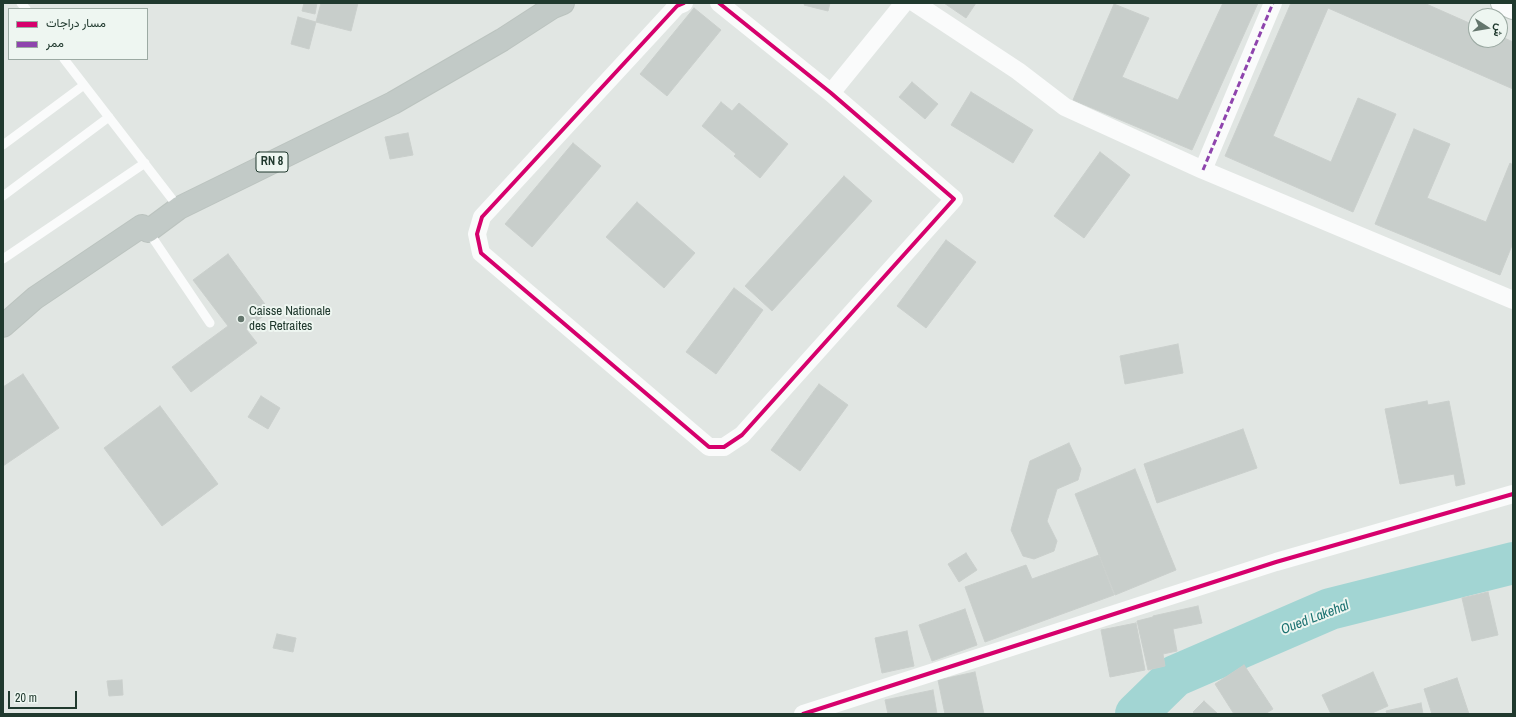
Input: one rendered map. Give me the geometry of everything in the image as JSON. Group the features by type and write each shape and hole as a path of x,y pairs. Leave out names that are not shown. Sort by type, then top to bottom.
{"highway":[{"name":"RN 8","path":"148,231 179,208 392,102 502,40 558,4"},
{"path":"3,326 35,298 142,226 148,231"}],"main road":[{"path":"1502,3 1513,8"}],"street":[{"path":"684,3 677,6 482,218 477,234 482,253 709,447 724,447 742,435 954,198 831,92 719,3"},
{"path":"831,92 904,3"},
{"path":"915,3 1018,71 1065,107 1203,170 1513,300"},
{"path":"1203,170 1273,3"},
{"path":"803,714 1276,562 1513,494"}],"lane":[{"path":"65,60 179,208"},
{"path":"3,145 84,85"},
{"path":"3,196 109,117"},
{"path":"3,259 145,163"},
{"path":"148,231 210,323"}],"building":[{"path":"304,3 317,3 315,14 302,11"},
{"path":"321,3 358,3 351,31 316,22"},
{"path":"805,3 830,3 828,11 804,5"},
{"path":"944,3 976,3 966,18"},
{"path":"1223,3 1258,3 1192,150 1073,100 1114,4 1149,18 1122,77 1178,100"},
{"path":"1291,3 1424,3 1468,22 1468,48 1508,48 1508,40 1513,42 1513,89 1328,8 1273,136 1331,162 1358,98 1396,114 1353,212 1225,156"},
{"path":"694,8 721,30 667,96 640,74"},
{"path":"298,17 316,22 309,49 291,44"},
{"path":"912,82 938,104 925,119 899,97"},
{"path":"971,92 1033,130 1013,163 951,125"},
{"path":"721,102 732,111 739,103 788,144 760,178 734,156 736,154 702,126"},
{"path":"1414,129 1450,144 1427,198 1486,222 1510,163 1513,165 1513,243 1500,275 1375,224"},
{"path":"408,133 413,155 390,159 385,137"},
{"path":"573,143 601,166 532,247 505,224"},
{"path":"1100,152 1130,175 1084,238 1054,216"},
{"path":"844,176 872,201 772,311 745,286"},
{"path":"637,202 695,253 664,288 606,237"},
{"path":"946,240 976,262 926,328 897,306"},
{"name":"Caisse Nationale des Retraites","path":"228,254 270,311 246,329 257,343 191,392 172,367 228,326 193,280"},
{"path":"734,288 763,310 716,374 686,352"},
{"path":"1178,344 1183,373 1125,384 1120,356"},
{"path":"23,374 59,428 3,466 3,387"},
{"path":"819,384 848,405 800,471 771,450"},
{"path":"261,396 280,408 268,429 248,417"},
{"path":"1427,401 1428,405 1449,401 1465,484 1456,486 1454,474 1400,484 1385,409"},
{"path":"160,406 218,484 162,526 104,448"},
{"path":"1243,429 1257,468 1157,503 1144,464"},
{"path":"1069,443 1081,469 1078,480 1057,489 1047,521 1057,541 1054,551 1034,559 1023,556 1011,530 1030,461"},
{"path":"1135,469 1176,570 1115,595 1075,494"},
{"path":"966,553 977,570 959,582 948,564"},
{"path":"1099,555 1114,595 985,642 965,587 1026,565 1032,579"},
{"path":"1488,592 1498,635 1472,641 1462,598"},
{"path":"1198,606 1202,623 1173,629 1177,651 1163,654 1165,666 1148,670 1137,621"},
{"path":"965,609 977,645 932,661 919,625"},
{"path":"1136,623 1145,670 1110,677 1101,630"},
{"path":"907,631 914,666 882,673 875,638"},
{"path":"277,634 296,638 293,652 273,648"},
{"path":"1244,665 1273,709 1265,714 1234,714 1215,684"},
{"path":"975,672 984,714 945,714 938,680"},
{"path":"1373,672 1388,706 1370,714 1331,714 1322,695"},
{"path":"1457,678 1469,714 1432,714 1424,689"},
{"path":"122,680 123,695 109,696 107,681"},
{"path":"933,690 937,714 888,714 885,700"},
{"path":"1204,701 1218,714 1195,714 1193,712"},
{"path":"1421,703 1423,714 1387,714 1386,711"}],"waterway":[{"name":"Oued Lakehal","path":"1136,714 1175,676 1330,609 1513,563"}],"marked path":[{"path":"1203,170 1273,3"}],"cycle path":[{"path":"684,3 677,6 482,217 477,234 481,253 709,447 724,447 742,435 954,199 831,93 719,3"},
{"path":"803,714 1276,562 1513,494"}],"place":[{"name":"Caisse Nationale des Retraites","path":"241,319"}]}
